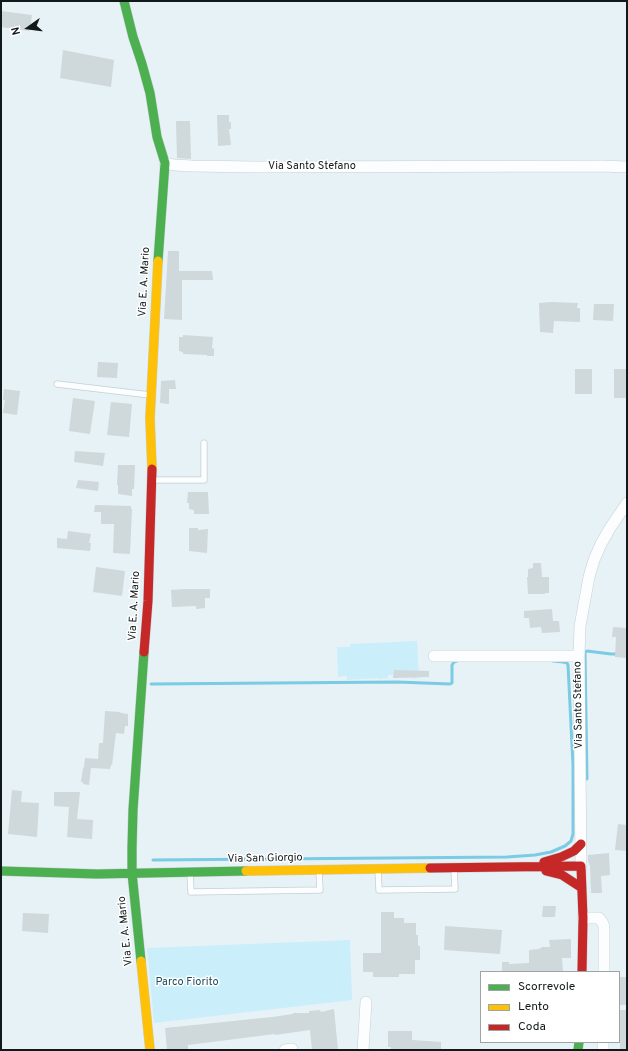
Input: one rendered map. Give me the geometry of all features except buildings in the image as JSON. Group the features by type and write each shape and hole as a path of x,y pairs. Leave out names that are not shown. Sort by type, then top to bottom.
{"street":[{"path":"124,1 150,93 157,137 165,163"},
{"name":"Via Santo Stefano","path":"165,163 192,166 256,167 627,167"},
{"name":"Via E. A. Mario","path":"150,1050 132,873 133,810 148,600 152,480 150,418 165,163"},
{"name":"Via Santo Stefano","path":"582,971 583,918 581,866 580,626 588,577 594,560 601,544 627,503"},
{"path":"434,656 579,656"},
{"name":"Via San Giorgio","path":"530,867 561,857 574,851 581,844"},
{"name":"Via San Giorgio","path":"1,871 97,874 581,866"},
{"name":"Via San Giorgio","path":"530,867 562,875 582,888"},
{"path":"583,918 599,918 604,926 604,971"},
{"path":"363,1050 366,1002"},
{"path":"285,1050 292,1050"}],"lane":[{"path":"57,384 151,395"},
{"path":"152,480 204,480 204,443"},
{"path":"378,869 379,890 455,889 454,868"},
{"path":"190,873 191,892 320,890 319,870"}],"green space":[{"path":"417,641 419,678 393,678 393,675 388,675 388,678 347,680 347,676 338,677 337,647 350,647 350,644"},
{"name":"Parco Fiorito","path":"350,940 352,1000 154,1023 147,948"}],"waterway":[{"path":"587,779 585,652 627,654"},
{"path":"151,684 397,682 450,684 452,683 452,665 457,661"},
{"path":"153,860 507,857 551,852 565,846 571,841 573,834 573,765 568,665 567,663 553,661"}],"traffic: fast":[{"path":"124,1 150,93 157,137 165,163 158,261"},
{"path":"141,961 132,873 132,848 133,810 144,652"},
{"path":"1,871 97,874 246,871"},
{"path":"578,1050 579,1043"}],"traffic: slow":[{"path":"152,469 150,418 158,261"},
{"path":"246,871 430,868"},
{"path":"141,961 150,1050"}],"traffic: jam":[{"path":"144,652 148,601 152,469"},
{"path":"544,862 574,851 581,844"},
{"path":"430,868 581,866 583,918 582,971"},
{"path":"546,871 562,875 582,888"}]}
